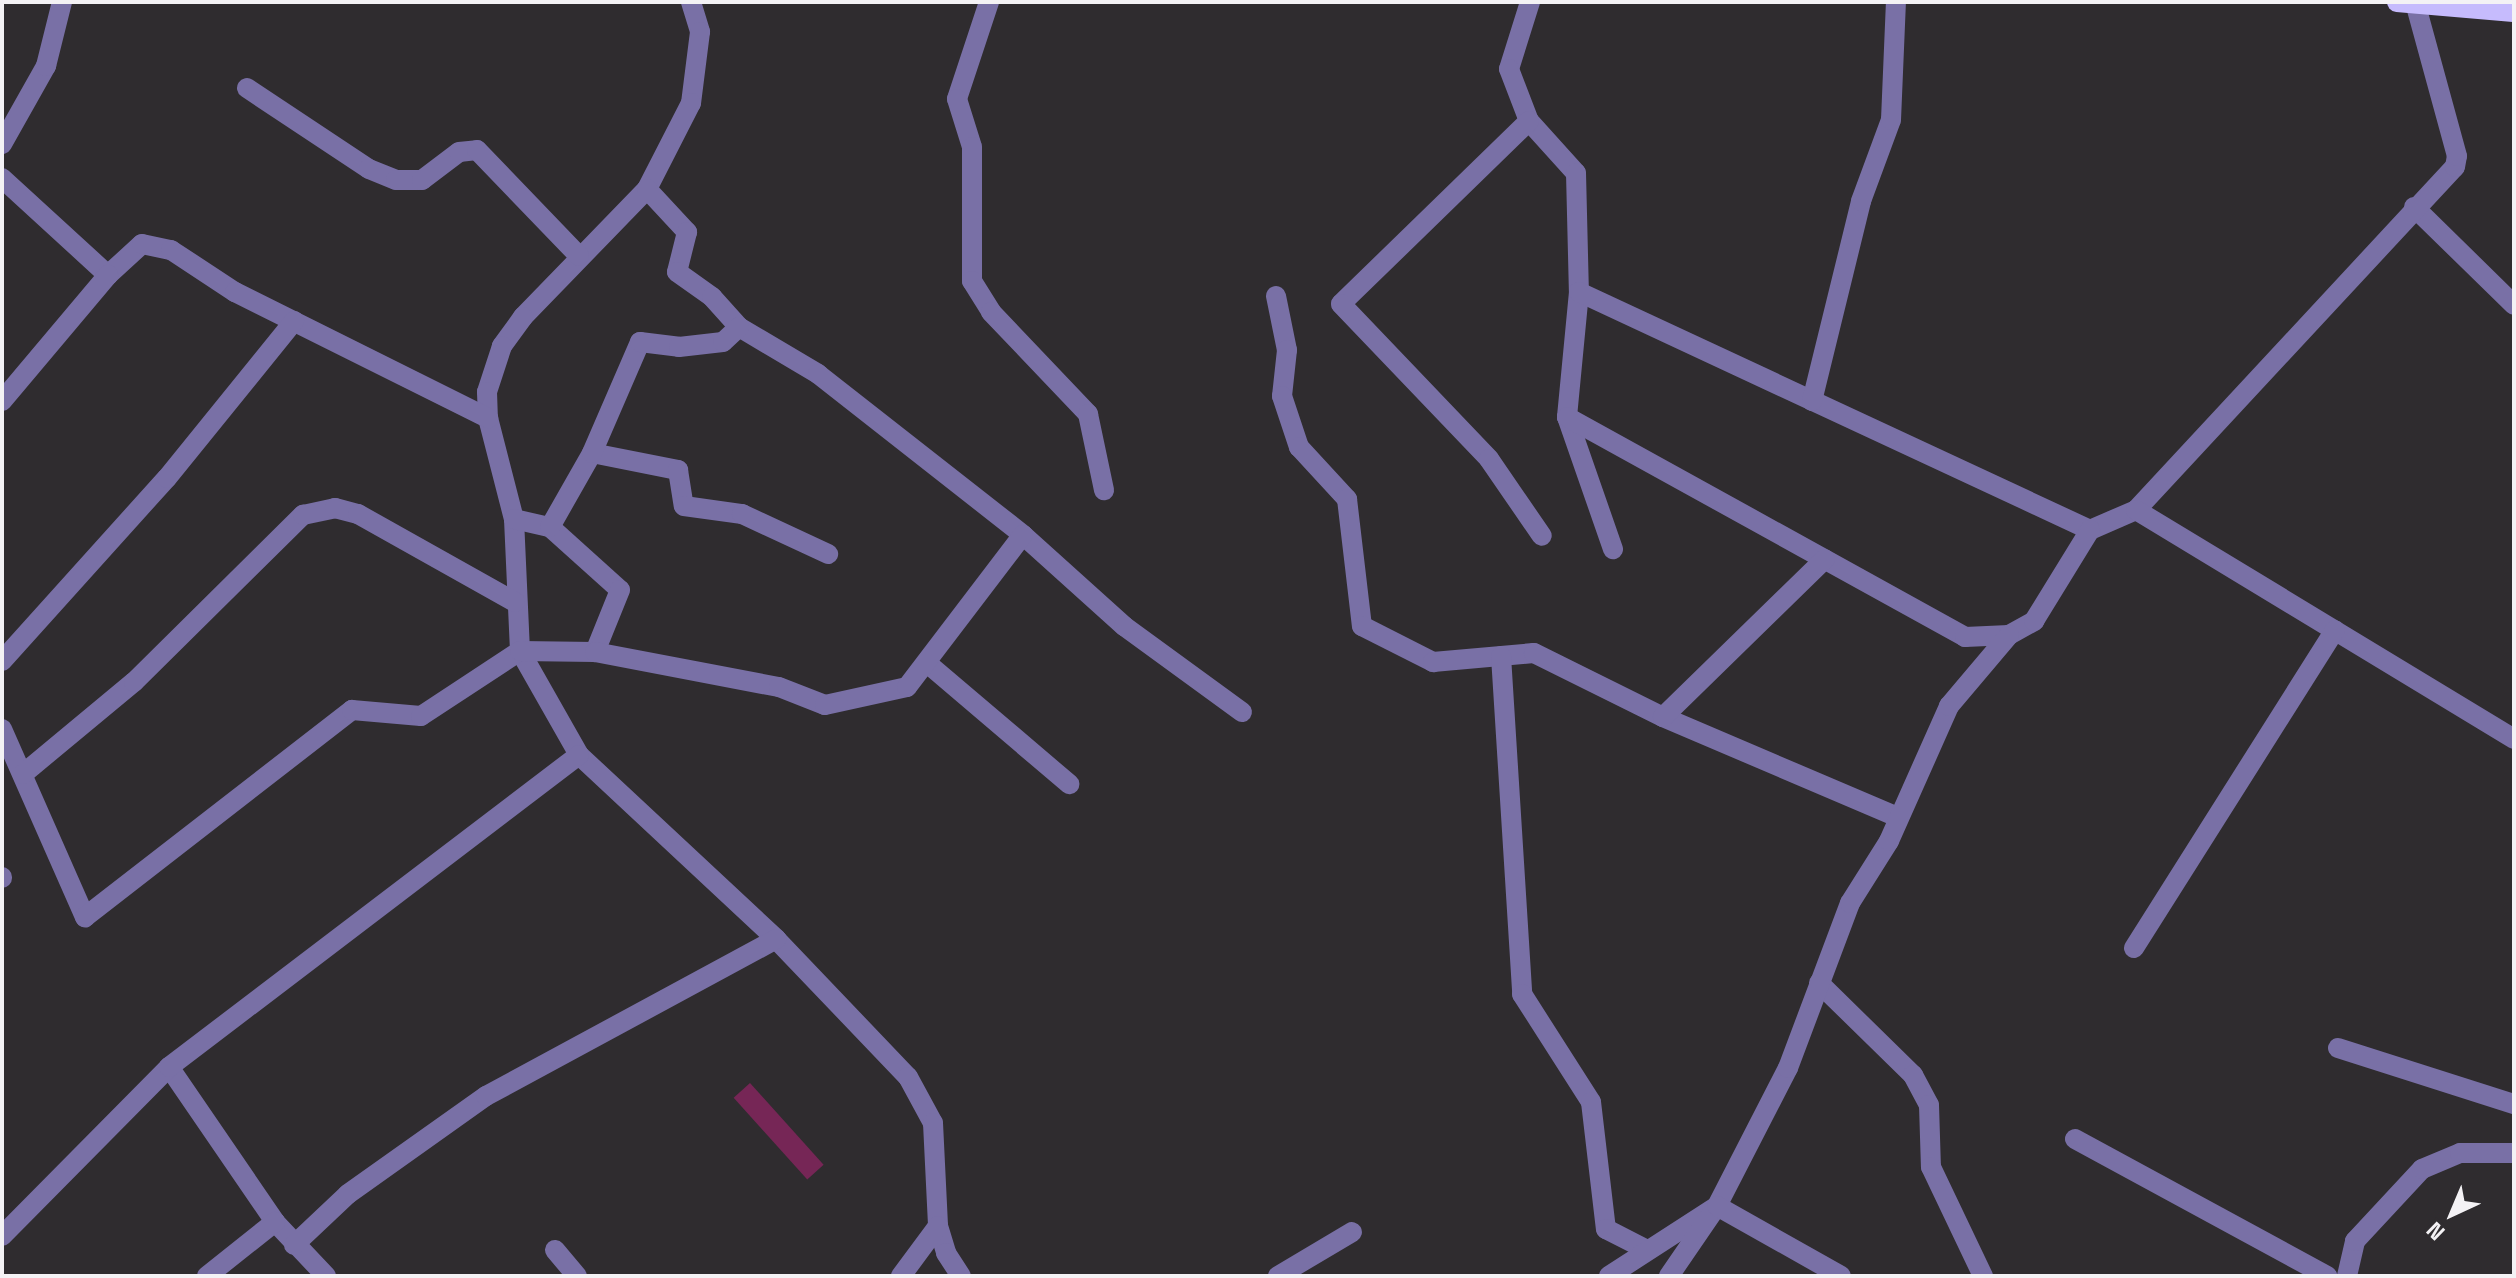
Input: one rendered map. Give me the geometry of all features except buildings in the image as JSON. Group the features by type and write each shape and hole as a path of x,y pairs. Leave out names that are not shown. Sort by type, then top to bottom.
{"main road":[{"path":"2409,3 2514,12"}],"street":[{"path":"2,144 46,66 62,2"},
{"path":"691,2 700,32 691,103 647,189 579,256 502,346 487,392 488,418 514,519 515,602 520,651 579,755 776,939 924,1099 933,1123 938,1226 946,1253 961,1276"},
{"path":"989,2 957,99 972,147 972,281 991,312 1088,414 1104,490"},
{"path":"1530,2 1509,69 1529,121 1576,173 1579,292 1567,417 1613,549"},
{"path":"1812,401 1861,201 1891,120 1896,2"},
{"path":"1669,1276 1717,1206 1788,1068 1850,903 1898,817 1949,706 2009,635 2034,621 2090,530 2136,510 2414,207 2455,167 2457,156 2409,3"},
{"path":"247,88 369,169 396,180 422,180 459,152 477,150 579,256"},
{"path":"1529,121 1341,304 1489,459 1542,536"},
{"path":"2,178 108,275"},
{"path":"647,189 687,232 677,272 712,297 739,327 818,374 1023,535 1124,626 1242,712"},
{"path":"2414,207 2514,305"},
{"path":"2,401 133,248 152,245 171,250 294,321 488,418"},
{"path":"1579,292 2090,530"},
{"path":"1276,296 1287,350 1282,396 1299,447 1347,499 1362,626 1433,662 1534,653 1663,717 1898,817"},
{"path":"2,661 167,478 294,321"},
{"path":"550,527 592,453 640,342 679,347 723,342 739,327"},
{"path":"1567,417 1965,637 2009,635"},
{"path":"592,453 678,470 684,506 742,514 828,554"},
{"path":"23,774 134,682 303,515 335,508 358,514 515,602"},
{"path":"2136,510 2514,739"},
{"path":"514,519 550,527 620,590 595,652"},
{"path":"2,729 85,917 352,710 421,716 520,651 595,652 779,687 825,705 907,687 1023,535"},
{"path":"1663,717 1825,559"},
{"path":"2134,948 2335,630"},
{"path":"1501,656 1522,994 1591,1102 1606,1229 1647,1250"},
{"path":"927,663 1069,784"},
{"path":"2,1236 169,1067 579,755"},
{"path":"294,1245 348,1194 486,1096 776,939"},
{"path":"1819,983 1913,1075 1929,1105 1931,1167 1983,1276"},
{"path":"2338,1048 2514,1104"},
{"path":"169,1067 275,1222 326,1276"},
{"path":"2075,1139 2327,1276"},
{"path":"2347,1276 2355,1241 2422,1169 2460,1153 2514,1156"},
{"path":"1609,1276 1717,1206"},
{"path":"1717,1206 1841,1276"},
{"path":"207,1276 275,1222"},
{"path":"901,1276 938,1226"},
{"path":"1278,1276 1352,1232"},
{"path":"555,1250 577,1276"}]}
